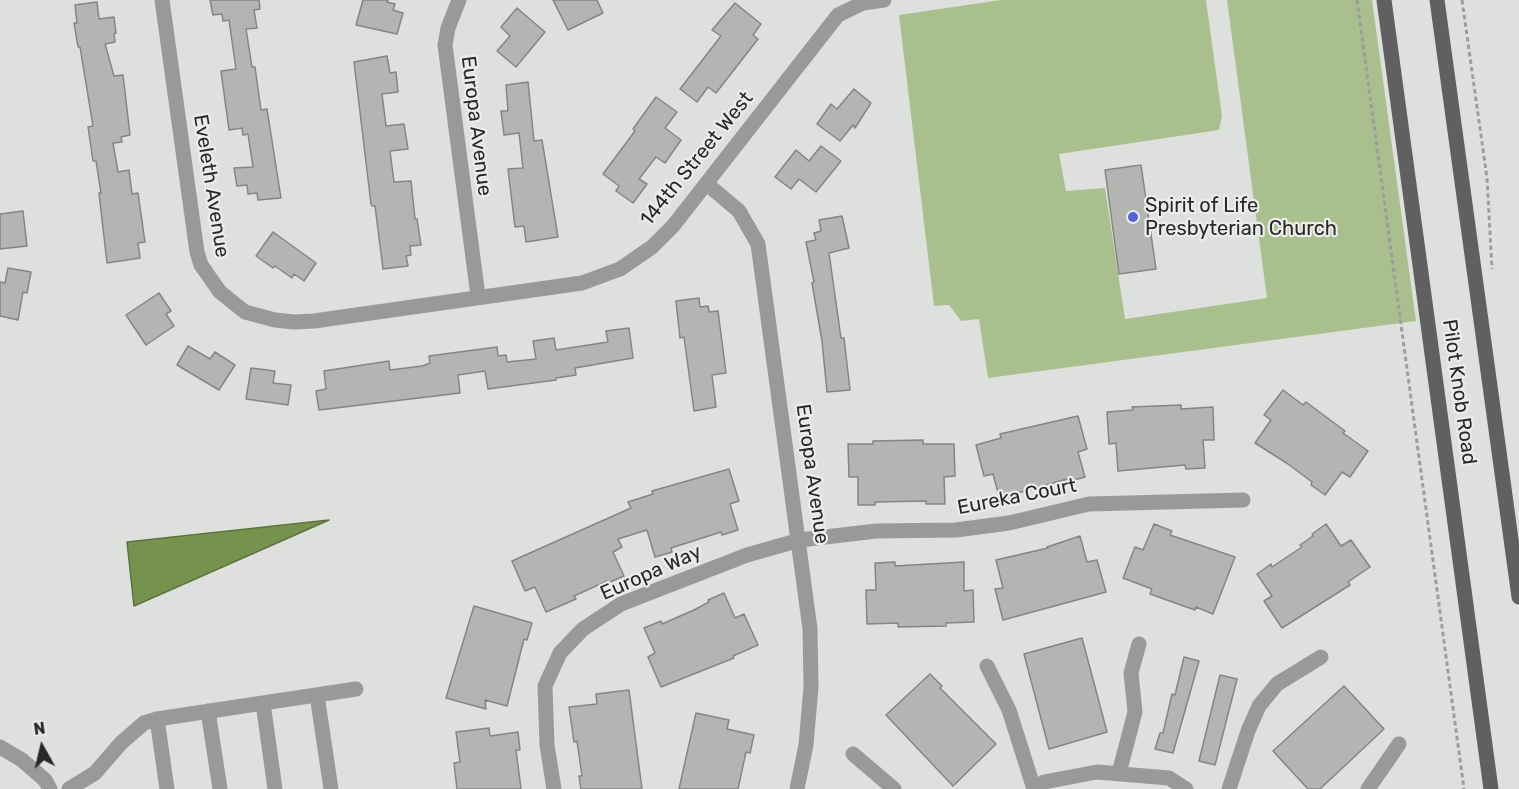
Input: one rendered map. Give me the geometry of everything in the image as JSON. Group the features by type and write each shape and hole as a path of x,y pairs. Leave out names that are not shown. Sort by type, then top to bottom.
{"main road":[{"name":"Pilot Knob Road","path":"1384,0 1491,789"},
{"name":"Pilot Knob Road","path":"1437,0 1519,597"}],"street":[{"name":"Eveleth Avenue","path":"162,0 197,252 201,265 220,292 245,312 294,322"},
{"name":"Europa Avenue","path":"459,0 448,28 445,45 478,296"},
{"name":"144th Street West","path":"294,322 582,283 620,269 652,247 673,226 838,15 864,3 884,0"},
{"name":"Europa Avenue","path":"706,184 739,211 758,244 800,540 810,629 811,687 806,745 797,789"},
{"name":"Eureka Court","path":"800,540 876,531 956,530 1009,523 1089,504 1243,500"},
{"name":"Europa Way","path":"554,789 547,745 545,686 560,652 583,628 621,604 747,555 800,540"},
{"path":"1119,773 1135,712 1131,673 1139,644"},
{"path":"1229,789 1259,706 1277,684 1321,657"},
{"path":"987,666 1009,710 1035,789 1044,782 1097,772 1169,778 1186,789"},
{"path":"69,789 95,773 144,723 157,719 356,689"},
{"path":"317,695 331,789"},
{"path":"263,703 274,789"},
{"path":"208,711 220,789"},
{"path":"157,719 167,789"},
{"path":"1368,789 1399,744"},
{"path":"0,747 21,759 45,780 50,789"},
{"path":"853,754 894,789"}],"path":[{"path":"1357,0 1464,789"},
{"path":"1462,0 1487,178 1493,277"}],"shaded area":[{"path":"1001,0 1206,0 1222,116 1219,130 1059,154 1066,191 1105,188 1125,319 1267,298 1227,0 1372,0 1416,321 988,378 979,319 961,321 949,305 934,306 899,15"},
{"path":"329,520 134,606 127,542"}],"building":[{"path":"210,0 259,0 260,9 254,10 257,28 246,29 252,67 255,67 261,110 267,109 281,198 258,200 257,193 248,194 247,185 237,186 234,168 253,167 248,134 243,135 242,128 229,130 221,71 236,69 229,20 223,21 222,14 213,15"},
{"path":"363,0 388,0 387,2 395,4 393,10 403,13 397,34 356,25"},
{"path":"553,0 597,0 603,13 568,30"},
{"path":"97,2 99,19 114,17 115,42 105,44 114,76 123,75 130,135 121,137 122,142 113,143 118,172 129,170 132,194 138,193 145,242 138,243 140,258 107,263 99,193 101,193 88,127 93,126 74,23 77,23 75,5"},
{"path":"735,3 761,24 753,35 758,39 716,93 708,87 697,102 680,89 721,36 712,30"},
{"path":"517,8 545,32 516,67 497,51 510,36 501,27"},
{"path":"387,56 390,73 396,72 398,92 382,94 386,126 404,124 408,149 390,151 394,182 411,181 415,219 417,219 421,245 410,246 411,255 406,256 408,266 383,269 375,206 371,204 354,62"},
{"path":"528,82 534,141 542,140 558,237 526,242 524,226 515,227 508,169 523,168 519,133 504,135 501,111 508,111 506,85"},
{"path":"854,89 871,103 855,128 853,125 840,141 817,124 831,104 837,109"},
{"path":"656,97 677,112 665,128 681,140 665,163 656,157 639,179 647,184 633,203 616,191 619,186 603,174 635,131 633,129"},
{"path":"821,146 841,161 816,192 799,179 791,189 775,177 796,150 809,161"},
{"name":"Spirit of Life Presbyterian Church","path":"1141,165 1156,269 1119,274 1105,170"},
{"path":"23,211 27,246 0,249 0,214"},
{"path":"842,216 849,248 829,253 841,338 844,338 850,390 827,392 822,341 812,283 814,282 806,242 816,240 814,233 821,231 819,220"},
{"path":"273,232 316,263 304,281 294,274 292,278 256,256"},
{"path":"8,268 31,272 27,293 23,292 18,320 0,316 0,282 5,283"},
{"path":"159,293 171,311 166,314 174,326 146,345 126,315"},
{"path":"699,298 700,307 708,306 709,312 718,311 726,373 712,375 716,407 694,411 684,337 680,338 676,301"},
{"path":"629,328 633,358 575,368 576,375 488,389 485,371 458,375 460,393 319,410 316,391 326,389 324,371 389,361 390,370 422,366 430,363 429,356 497,347 498,356 506,355 507,362 536,359 533,341 554,338 556,350 608,342 606,331"},
{"path":"188,346 210,359 215,352 235,365 219,390 177,365"},
{"path":"251,368 275,371 273,383 291,385 288,405 246,399"},
{"path":"1283,390 1303,405 1306,402 1368,451 1350,477 1342,472 1325,495 1288,464 1255,443 1271,420 1264,415"},
{"path":"1181,405 1181,409 1213,407 1214,440 1203,440 1205,468 1186,469 1185,465 1118,471 1116,443 1109,444 1107,412 1133,410 1132,407"},
{"path":"1078,416 1087,449 1078,452 1085,477 1067,482 1067,479 1000,500 993,474 984,476 976,445 1001,438 1000,434"},
{"path":"923,440 923,444 954,444 955,476 944,477 945,504 926,504 926,501 875,502 875,505 858,505 858,477 849,477 848,444"},
{"path":"729,469 739,501 730,504 738,530 722,535 721,532 671,548 672,552 655,557 647,530 618,539 622,547 613,552 624,576 574,596 576,599 546,612 535,587 525,591 512,561 631,508 628,502 653,494 652,491"},
{"path":"1154,524 1172,531 1170,535 1235,557 1213,614 1150,594 1152,589 1123,578 1135,547 1143,550"},
{"path":"1326,524 1341,546 1351,540 1370,567 1348,582 1350,585 1282,628 1264,601 1272,596 1257,574 1302,547 1300,545"},
{"path":"1080,536 1087,562 1097,560 1106,592 1003,620 995,589 1003,588 996,560 1048,548"},
{"path":"895,562 895,566 964,562 964,591 973,590 974,622 946,623 946,626 898,627 898,623 867,624 866,590 876,590 875,563"},
{"path":"724,593 735,618 744,614 758,645 733,656 734,658 661,687 648,657 655,653 644,628 661,621 662,624 694,610"},
{"path":"474,606 532,623 527,640 524,639 507,706 485,700 486,709 446,698"},
{"path":"1082,638 1107,732 1049,749 1024,654"},
{"path":"1184,657 1199,661 1173,753 1155,749 1160,733 1163,733 1172,694 1175,695"},
{"path":"930,674 942,686 940,688 996,744 953,786 886,715"},
{"path":"1220,675 1237,679 1215,765 1199,761"},
{"path":"1344,686 1384,729 1320,789 1308,789 1273,751"},
{"path":"629,690 642,789 581,789 579,776 582,776 577,741 574,742 569,707 597,704 596,694"},
{"path":"696,713 729,720 727,729 754,735 750,753 746,752 738,789 679,789"},
{"path":"489,728 490,736 518,732 520,750 516,750 521,789 457,789 454,763 460,762 456,732"}],"place":[{"name":"Spirit of Life Presbyterian Church","path":"1133,217"}]}
